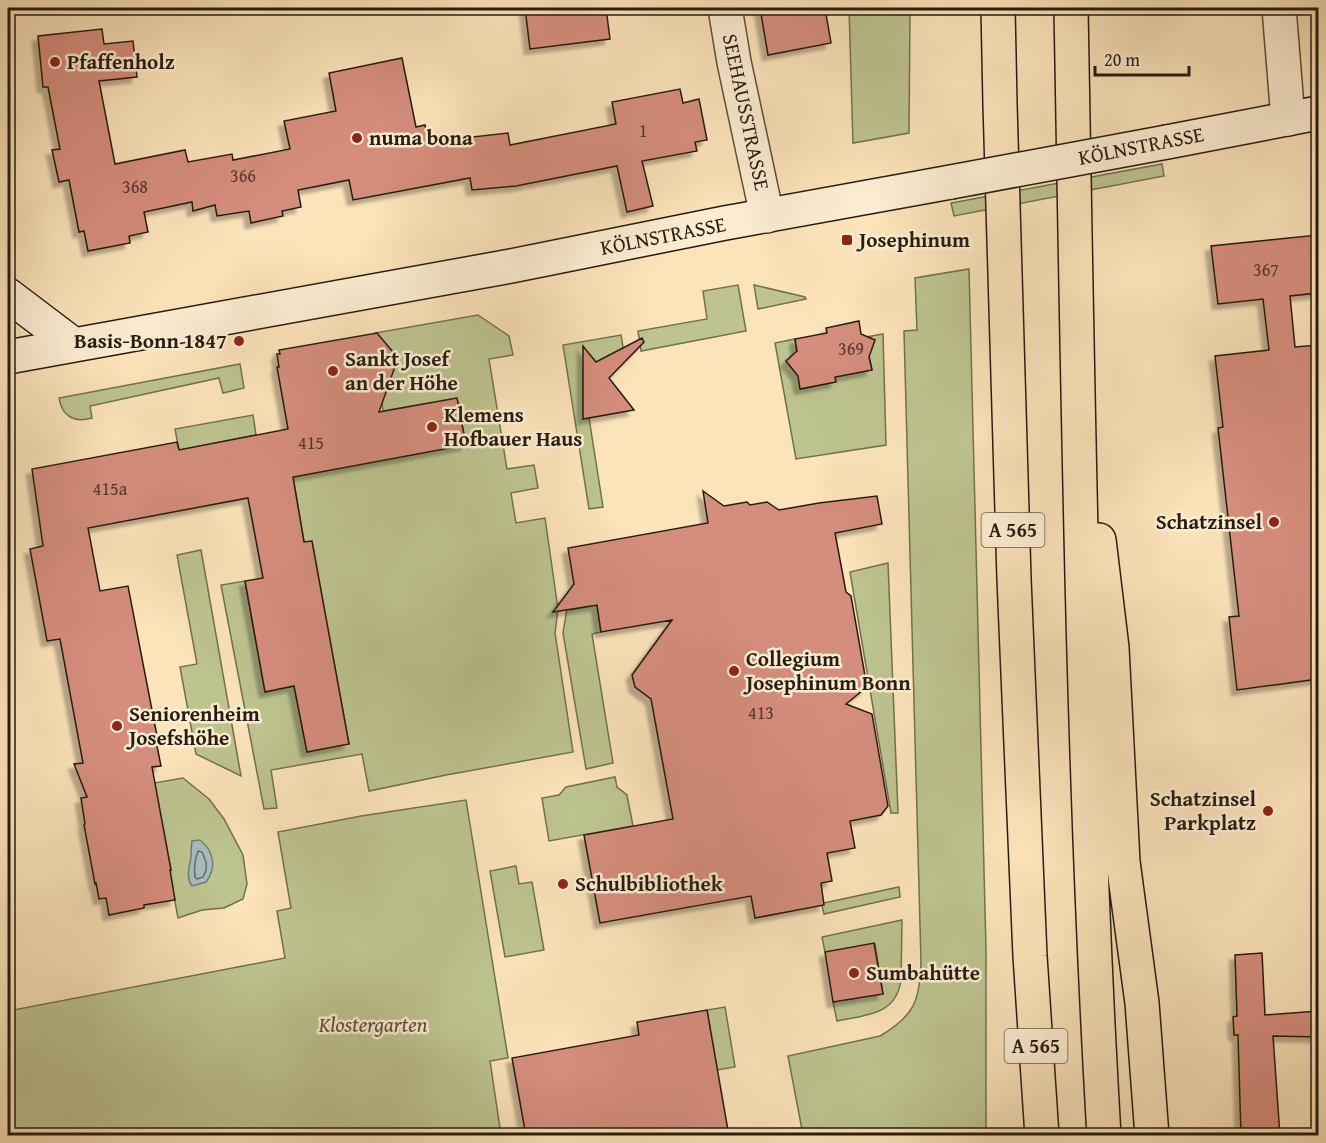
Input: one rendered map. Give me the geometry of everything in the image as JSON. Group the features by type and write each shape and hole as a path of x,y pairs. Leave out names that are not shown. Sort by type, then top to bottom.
{"highway":[{"name":"A 565","path":"998,8 1014,567 1030,956 1042,1136"},
{"name":"A 565","path":"1071,8 1084,682 1093,940 1104,1136"},
{"path":"1078,354 1112,648 1123,862 1142,1003 1152,1136"},
{"path":"1023,1136 1030,956"}],"main road":[{"name":"SEEHAUSSTRASSE","path":"725,8 736,74 767,216"},
{"path":"1279,8 1303,116"},
{"name":"KÖLNSTRASSE","path":"8,357 500,268 1303,116"},
{"path":"8,295 74,345"}],"green space":[{"path":"849,8 910,8 909,133 853,143"},
{"path":"1162,164 1164,176 954,216 951,203"},
{"path":"969,269 986,950 986,1135 803,1135 788,1056 880,1036 908,1014 917,997 919,987 921,962 904,331 917,330 915,278"},
{"path":"738,285 746,331 641,351 638,331 707,319 703,291"},
{"path":"754,285 805,297 806,299 758,309"},
{"path":"478,315 509,336 513,355 489,359 507,469 534,465 538,488 511,493 516,523 545,518 558,609 555,633 573,752 369,791 362,754 271,770 277,808 264,809 221,585 245,581 265,691 294,686 307,751 349,744 312,542 304,542 293,477 466,445 457,398 383,411 375,333"},
{"path":"883,334 886,445 796,459 775,343 795,339 801,389 835,382 835,377 872,370 868,351 872,348 873,343 871,338 866,337"},
{"path":"621,335 624,353 583,369 583,418 589,418 603,507 589,509 563,345"},
{"path":"240,364 244,388 223,393 219,378 90,406 92,418 80,420 70,417 63,410 59,398"},
{"path":"253,415 256,435 179,450 175,429"},
{"path":"201,550 241,776 196,754 180,667 197,664 177,555"},
{"path":"888,563 898,813 891,813 850,572"},
{"path":"597,605 601,632 592,634 613,763 586,769 563,633 567,608 570,610"},
{"path":"615,777 617,787 627,795 633,826 549,841 542,798 559,795 566,787"},
{"path":"183,778 209,799 224,819 243,855 247,884 243,899 224,908 202,910 178,918 154,783"},
{"name":"Klostergarten","path":"466,800 508,1058 490,1061 501,1135 8,1135 8,1011 285,958 277,911 291,908 278,832 361,816"},
{"path":"516,866 519,884 532,882 544,950 505,957 490,871"},
{"path":"899,887 900,897 824,914 822,906 824,903"},
{"path":"902,920 901,980 893,1001 878,1012 837,1021 833,1002 883,994 875,944 825,952 822,937"},
{"path":"725,1007 735,1067 717,1070 707,1010"}],"water":[{"path":"200,840 211,854 212,871 206,882 192,886 188,875 192,841"}],"building":[{"path":"525,8 606,8 610,39 530,49"},
{"path":"760,8 825,8 831,43 768,55"},
{"path":"102,29 104,44 133,41 137,77 99,81 115,164 185,150 188,162 232,154 233,160 290,149 284,121 336,111 329,73 402,58 416,127 425,125 428,142 508,133 510,145 616,124 612,102 680,89 683,103 699,99 707,140 695,142 697,151 642,161 653,206 627,212 617,166 516,186 472,190 470,178 353,200 349,180 298,190 301,207 282,211 283,216 251,223 249,211 217,216 215,205 193,211 192,202 144,212 148,232 129,236 130,243 88,251 84,231 79,232 69,180 59,182 52,150 60,149 48,87 43,87 38,36"},
{"name":"Schatzinsel","path":"1318,235 1318,293 1290,296 1295,347 1318,345 1318,679 1237,690 1229,617 1239,616 1218,428 1223,427 1215,356 1269,350 1263,299 1218,304 1211,246"},
{"path":"859,321 861,334 875,340 869,357 872,370 835,377 836,382 800,389 798,376 786,361 797,351 795,339 827,333 826,328"},
{"path":"377,333 398,358 379,412 457,398 466,445 293,477 304,542 312,541 349,744 307,752 294,686 265,692 245,581 263,578 248,498 88,528 100,591 128,586 158,741 156,741 161,766 152,767 175,900 144,905 144,908 109,915 106,898 99,899 84,825 81,798 87,797 74,764 83,763 60,639 47,641 30,549 43,546 32,469 177,442 179,450 288,429 277,367 279,367 277,354 280,354 279,350"},
{"path":"642,338 644,342 609,378 634,410 583,419 583,346 596,362"},
{"path":"703,491 724,506 747,502 750,505 767,502 779,510 877,496 882,524 835,533 846,592 851,596 867,687 846,704 872,714 888,806 881,815 850,821 855,848 827,853 832,881 821,883 824,905 755,918 751,896 600,923 584,835 673,819 651,699 635,687 632,675 672,620 601,632 597,605 553,612 574,584 568,548 708,523"},
{"name":"Sumbahütte","path":"874,943 883,994 833,1002 825,952"},
{"path":"1262,953 1265,1015 1318,1011 1318,1037 1273,1036 1280,1136 1241,1136 1238,1035 1234,1035 1233,1017 1237,1016 1235,955"},
{"path":"707,1010 729,1136 526,1136 512,1058 639,1035 637,1022"}],"place":[{"name":"Pfaffenholz","path":"55,62"},
{"name":"numa bona","path":"357,138"},
{"name":"Josephinum","path":"847,240"},
{"name":"Basis-Bonn 1847","path":"239,341"},
{"name":"Sankt Josef an der Höhe","path":"333,371"},
{"name":"Klemens Hofbauer Haus","path":"432,427"},
{"name":"Schatzinsel","path":"1274,522"},
{"name":"Collegium Josephinum Bonn","path":"734,671"},
{"name":"Seniorenheim Josefshöhe","path":"117,726"},
{"name":"Schatzinsel Parkplatz","path":"1268,811"},
{"name":"Schulbibliothek","path":"563,884"},
{"name":"Sumbahütte","path":"854,973"}]}
